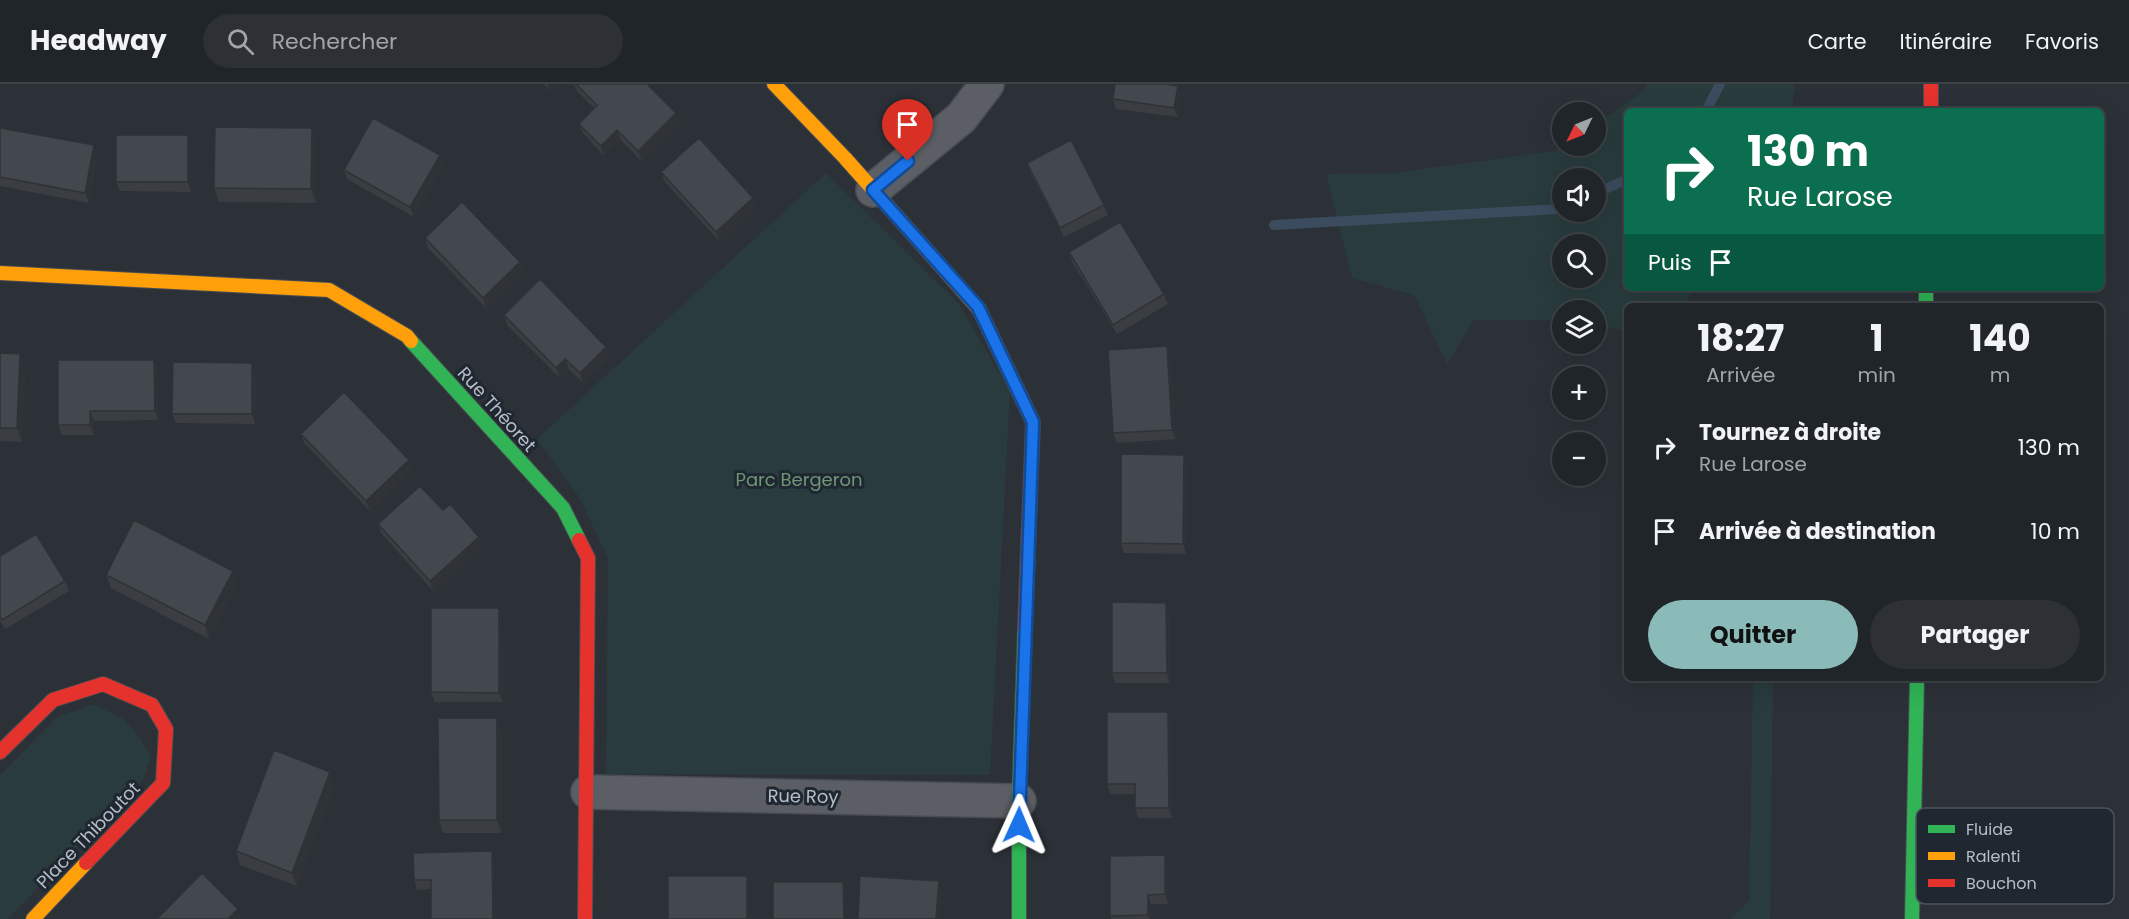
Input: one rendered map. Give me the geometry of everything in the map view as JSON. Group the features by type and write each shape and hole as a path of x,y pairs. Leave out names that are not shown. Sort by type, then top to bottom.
{"main road":[{"path":"774,84 978,307 1033,422 1019,801 1019,919"},
{"path":"1930,108 1931,84"},
{"name":"Rue Théoret","path":"0,273 329,290 407,336 563,507 588,558 588,792 585,919"},
{"path":"1912,919 1917,681"},
{"name":"Place Thiboutot","path":"0,752 53,700 103,684 152,705 166,729 163,783 33,919"}],"street":[{"path":"873,190 961,118 987,84"},
{"name":"Rue Roy","path":"588,792 1019,801"}],"green space":[{"path":"1646,84 1795,84 1792,108 1624,108 1624,291 1692,291 1686,303 1624,303 1624,330 1606,327 1606,300 1552,300 1552,320 1474,320 1447,364 1414,295 1352,278 1326,174 1392,173 1552,152 1552,156 1606,156 1606,117 1645,90"},
{"name":"Parc Bergeron","path":"826,173 958,303 1010,391 990,775 606,774 608,558 579,497 537,439"},
{"path":"1753,681 1773,681 1770,919 1730,919 1749,901"},
{"path":"94,704 125,720 140,738 151,757 144,778 8,919 0,919 0,775 57,717"}],"building":[{"path":"576,84 647,84 676,113 638,151 617,130 601,146 579,124 597,105"},
{"path":"1115,84 1178,86 1174,108 1113,99"},
{"path":"373,118 440,155 410,207 344,170"},
{"path":"215,127 312,128 311,189 214,188"},
{"path":"0,128 94,145 85,193 0,177"},
{"path":"116,135 188,135 188,182 116,182"},
{"path":"699,138 753,198 716,232 661,172"},
{"path":"1071,140 1104,205 1060,228 1027,163"},
{"path":"462,202 520,262 483,298 425,238"},
{"path":"1120,222 1164,294 1113,325 1069,252"},
{"path":"540,279 606,347 580,373 565,359 556,368 504,315"},
{"path":"1167,346 1172,430 1113,433 1108,350"},
{"path":"0,353 20,354 17,428 0,428"},
{"path":"58,360 154,360 155,411 90,411 90,425 58,425"},
{"path":"173,362 252,363 252,414 172,414"},
{"path":"344,392 409,460 366,501 301,434"},
{"path":"1121,454 1184,455 1183,544 1121,543"},
{"path":"420,486 443,510 450,504 479,537 430,581 378,524"},
{"path":"134,520 233,571 205,625 106,575"},
{"path":"36,534 65,581 2,620 0,617 0,556"},
{"path":"1112,602 1166,603 1167,673 1112,673"},
{"path":"431,608 499,608 499,693 431,692"},
{"path":"1107,712 1168,712 1169,808 1135,808 1135,784 1107,784"},
{"path":"438,718 497,718 497,820 439,820"},
{"path":"274,750 330,772 292,873 236,851"},
{"path":"492,851 493,919 431,919 431,880 414,880 413,853"},
{"path":"1165,855 1165,894 1148,895 1148,915 1110,916 1110,856"},
{"path":"202,873 238,909 228,919 157,919"},
{"path":"668,876 747,876 747,919 668,919"},
{"path":"860,876 939,881 936,919 858,919"},
{"path":"773,882 843,882 844,919 773,919"}],"waterway":[{"path":"1708,108 1720,84"},
{"path":"1606,189 1624,181"},
{"path":"1274,225 1552,209"}],"traffic: fast":[{"path":"1926,291 1926,303"},
{"path":"411,341 563,508 579,540"},
{"path":"1019,919 1019,801 1025,627"},
{"path":"1912,919 1917,681"}],"traffic: slow":[{"path":"774,84 845,158 979,309"},
{"path":"0,273 329,290 407,336 411,341"},
{"path":"33,919 86,863"}],"traffic: jam":[{"path":"1931,84 1931,108"},
{"path":"979,309 1033,422 1025,627"},
{"path":"579,540 588,558 585,919"},
{"path":"0,752 53,700 103,684 152,705 166,729 163,783 86,863"}],"route":[{"path":"908,161 873,190 978,307 1033,422 1019,825"}]}
